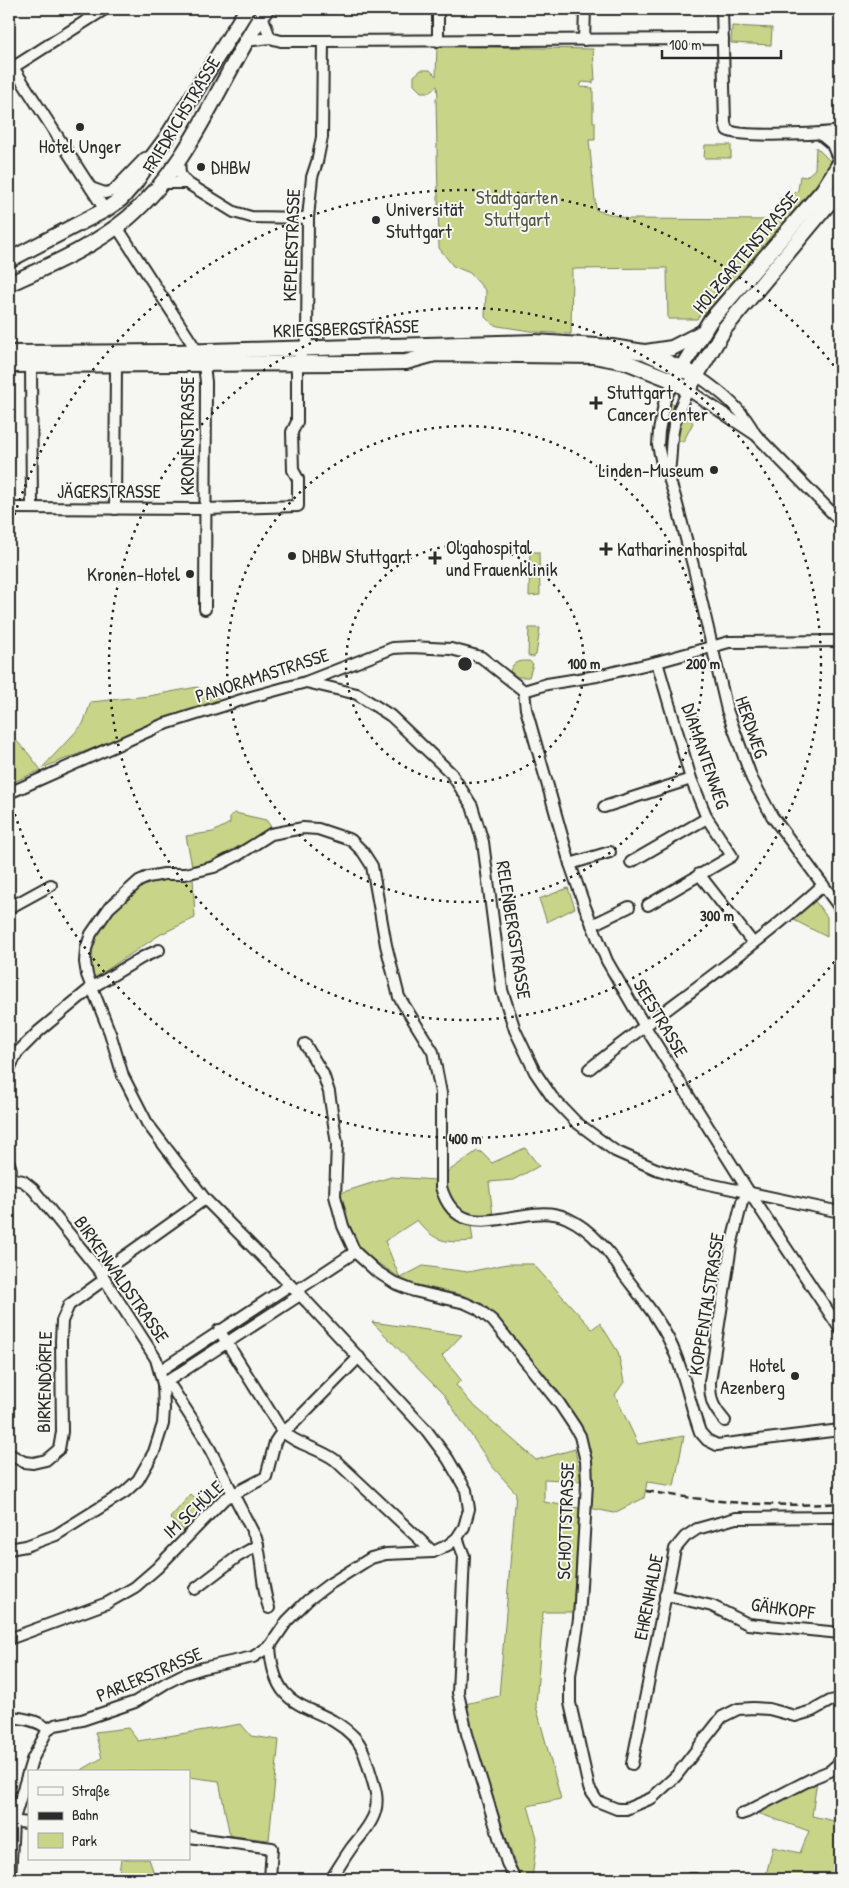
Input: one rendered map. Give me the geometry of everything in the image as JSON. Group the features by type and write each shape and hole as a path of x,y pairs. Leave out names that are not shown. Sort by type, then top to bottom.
{"main road":[{"name":"FRIEDRICHSTRASSE","path":"9,260 105,210 129,191 165,140 247,9"},
{"name":"FRIEDRICHSTRASSE","path":"9,284 100,239 139,208 161,183 179,158 264,12"},
{"path":"150,161 151,177 161,183"},
{"name":"HOLZGARTENSTRASSE","path":"674,382 681,368 725,302 823,190 840,163"},
{"name":"HOLZGARTENSTRASSE","path":"688,390 711,348 738,311 840,190"},
{"path":"100,239 105,210"},
{"path":"725,302 730,309 738,311"},
{"path":"644,352 672,348 704,332"},
{"name":"KRIEGSBERGSTRASSE","path":"9,353 62,354 535,342 612,347 644,352 696,375"},
{"name":"KRIEGSBERGSTRASSE","path":"9,365 406,362 435,354 594,356 626,362 674,382 688,390"}],"street":[{"path":"105,9 10,66 105,210"},
{"path":"438,9 438,41"},
{"path":"584,40 585,9"},
{"path":"722,9 725,124 727,130 734,133 820,134 840,131"},
{"path":"264,12 270,38"},
{"path":"246,41 270,38 280,41 323,42 723,39"},
{"name":"KEPLERSTRASSE","path":"298,506 298,479 293,470 292,432 297,422 297,364 307,339 308,218 312,177 318,162 322,137 323,42"},
{"path":"820,134 832,144 840,163"},
{"path":"91,188 105,193 113,191 145,158 150,161"},
{"path":"179,158 180,174 187,183 234,212 245,216 308,218"},
{"path":"161,183 187,183"},
{"name":"KRONENSTRASSE","path":"117,227 197,351 204,365 206,382 205,609"},
{"path":"116,365 116,509"},
{"path":"31,366 32,508"},
{"path":"696,375 728,400 749,422 756,435"},
{"name":"HERDWEG","path":"674,382 666,399 658,445 662,464 668,475 712,645 722,693 737,741 752,779 772,816 840,908"},
{"path":"688,390 756,435 840,521"},
{"name":"HERDWEG","path":"668,475 671,465 673,430 688,390"},
{"name":"JÄGERSTRASSE","path":"9,508 205,509 298,506"},
{"path":"828,508 840,508"},
{"path":"524,691 547,684 597,676 657,662 712,645 729,642 839,642"},
{"name":"PANORAMASTRASSE","path":"9,793 162,726 251,697 306,682 393,648 451,649 481,657 524,691"},
{"name":"DIAMANTENWEG","path":"657,662 691,779 707,818 732,856 699,874"},
{"name":"RELENBERGSTRASSE","path":"306,682 357,694 391,716 451,773 472,806 483,842 502,990 515,1030 536,1072 552,1097 576,1122 615,1151 656,1169 695,1181 840,1212"},
{"name":"SEESTRASSE","path":"524,691 526,709 570,864 592,925 608,961 644,1026 749,1192 840,1329"},
{"path":"604,807 691,779"},
{"path":"630,862 707,818"},
{"path":"516,1879 508,1864 467,1734 458,1693 464,1556 457,1538 468,1516 466,1490 448,1459 427,1431 295,1290 205,1199 147,1123 123,1076 110,1033 91,988 85,962 86,949 91,934 109,908 139,881 164,874 185,874 214,867 271,834 303,828 318,830 351,840 364,852 372,866 386,945 399,996 433,1052 441,1093 440,1188 444,1200 450,1209 472,1221 544,1214 564,1217 582,1226 601,1243 664,1331 676,1356 700,1432 707,1440 717,1445 840,1430"},
{"path":"570,864 610,852"},
{"path":"648,905 699,874 752,944"},
{"path":"9,908 50,885"},
{"path":"589,1069 708,979 823,885"},
{"path":"592,925 629,907"},
{"path":"840,945 840,950"},
{"path":"9,1069 16,1053 39,1031 91,988 158,950"},
{"name":"SCHOTTSTRASSE","path":"305,1044 323,1074 330,1092 337,1144 335,1196 343,1226 355,1252 376,1271 396,1284 414,1291 465,1303 493,1320 559,1403 580,1436 586,1461 587,1483 579,1619 569,1689 570,1703 589,1788 597,1801 610,1808 626,1809 652,1798 676,1776 722,1717 738,1709 769,1709 795,1716 812,1711 830,1701 840,1699"},
{"path":"9,1164 9,1178"},
{"name":"BIRKENWALDSTRASSE","path":"9,1178 23,1181 34,1189 103,1276 156,1359 163,1384 164,1409 159,1438 151,1460 138,1480 119,1496 56,1535 26,1546 9,1549"},
{"name":"KOPPENTALSTRASSE","path":"725,1421 714,1408 710,1394 710,1382 731,1246 742,1202 749,1192"},
{"path":"103,1276 205,1199"},
{"path":"160,1370 218,1330 295,1290 355,1252"},
{"name":"BIRKENDÖRFLE","path":"9,1454 24,1462 33,1463 46,1460 59,1449 62,1432 60,1341 62,1321 68,1304 103,1276"},
{"path":"163,1384 226,1343 295,1290"},
{"path":"218,1330 282,1431 335,1460 433,1552"},
{"name":"IM SCHÜLE","path":"9,1639 107,1603 135,1587 157,1568 224,1499 266,1477 275,1442 282,1431 294,1423 359,1357"},
{"path":"163,1384 172,1388 203,1436 258,1545 269,1608"},
{"name":"EHRENHALDE","path":"632,1764 675,1549 685,1537 697,1529 736,1518 840,1517"},
{"name":"PARLERSTRASSE","path":"48,1729 55,1725 82,1720 135,1702 184,1674 253,1657 270,1646 287,1620 308,1600 371,1558 386,1554 433,1552 448,1545 457,1538"},
{"path":"195,1589 237,1556 258,1545"},
{"name":"GÄHKOPF","path":"665,1595 712,1606 748,1624 840,1633"},
{"path":"270,1646 277,1680 292,1701 333,1722 356,1738 363,1751 378,1797 375,1813 331,1879"},
{"path":"9,1717 19,1717 41,1723 48,1729 29,1770"},
{"path":"740,1814 830,1771 840,1762"},
{"path":"10,1879 11,1821 28,1772"},
{"path":"11,1821 28,1823"},
{"path":"190,1837 272,1848 270,1879"},
{"path":"690,1879 695,1879"}],"green space":[{"path":"732,26 772,28 771,45 731,43"},
{"name":"Stadtgarten Stuttgart","path":"437,46 593,49 595,80 593,80 593,83 582,82 580,87 593,88 595,140 589,140 596,210 628,219 770,220 798,190 800,176 806,177 815,169 816,147 834,165 789,223 704,315 701,313 697,319 668,319 667,268 572,269 571,334 537,332 498,326 492,324 485,317 486,291 470,273 453,266 439,248 437,86 430,92 421,92 414,85 414,76 421,70 430,70 436,76"},
{"path":"705,145 731,145 731,158 704,158"},
{"path":"670,403 674,405 665,452 662,434"},
{"path":"685,411 693,423 683,442 678,440 679,429"},
{"path":"530,552 539,552 540,595 529,596"},
{"path":"529,628 540,628 536,655 533,657 528,656"},
{"path":"529,661 533,664 529,677 517,677 510,671 515,663"},
{"path":"197,687 220,699 42,768 83,724 91,702 149,696"},
{"path":"9,733 41,770 9,784"},
{"path":"235,813 266,820 272,828 210,862 192,866 186,836 213,832 230,823 230,816"},
{"path":"193,876 195,918 161,934 93,979 88,964 89,949 103,924 127,896 145,882"},
{"path":"568,888 575,908 547,922 539,899"},
{"path":"814,900 827,917 827,937 790,918"},
{"path":"525,1148 539,1166 513,1180 489,1182 493,1216 470,1218 473,1241 455,1242 442,1240 423,1228 417,1220 385,1241 400,1278 369,1257 354,1240 337,1194 391,1177 436,1180 477,1151 481,1152 492,1163"},
{"path":"507,1264 533,1264 592,1329 600,1323 618,1352 624,1382 615,1395 638,1444 684,1436 674,1486 647,1482 644,1498 614,1513 590,1508 593,1465 585,1432 563,1399 521,1349 479,1305 462,1295 413,1284 400,1278 423,1266 468,1272"},
{"path":"372,1322 462,1335 442,1356 461,1380 456,1385 470,1402 536,1460 575,1449 581,1481 544,1479 544,1502 579,1508 573,1612 543,1612 536,1706 561,1799 528,1806 537,1838 532,1879 525,1879 519,1875 461,1705 499,1696 516,1493 492,1466 444,1395"},
{"path":"191,1494 207,1509 185,1532 170,1518"},
{"path":"241,1724 251,1736 279,1740 269,1840 230,1836 219,1781 190,1777 190,1770 81,1770 102,1758 95,1732 128,1728 138,1741"},
{"path":"817,1780 812,1816 839,1822 836,1837 840,1839 840,1879 765,1879 773,1847 800,1853 809,1831 755,1812"},
{"path":"121,1860 149,1860 156,1879 118,1879"}],"railway":[{"path":"646,1491 743,1503 791,1505 840,1503"}],"place":[{"name":"Hotel Unger","path":"80,127"},
{"name":"DHBW","path":"201,167"},
{"name":"Universität Stuttgart","path":"376,220"},
{"name":"Stuttgart Cancer Center","path":"596,403"},
{"name":"Linden-Museum","path":"714,470"},
{"name":"Katharinenhospital","path":"606,549"},
{"name":"DHBW Stuttgart","path":"292,556"},
{"name":"Olgahospital und Frauenklinik","path":"435,558"},
{"name":"Kronen-Hotel","path":"190,574"},
{"name":"Hotel Azenberg","path":"795,1376"}]}
